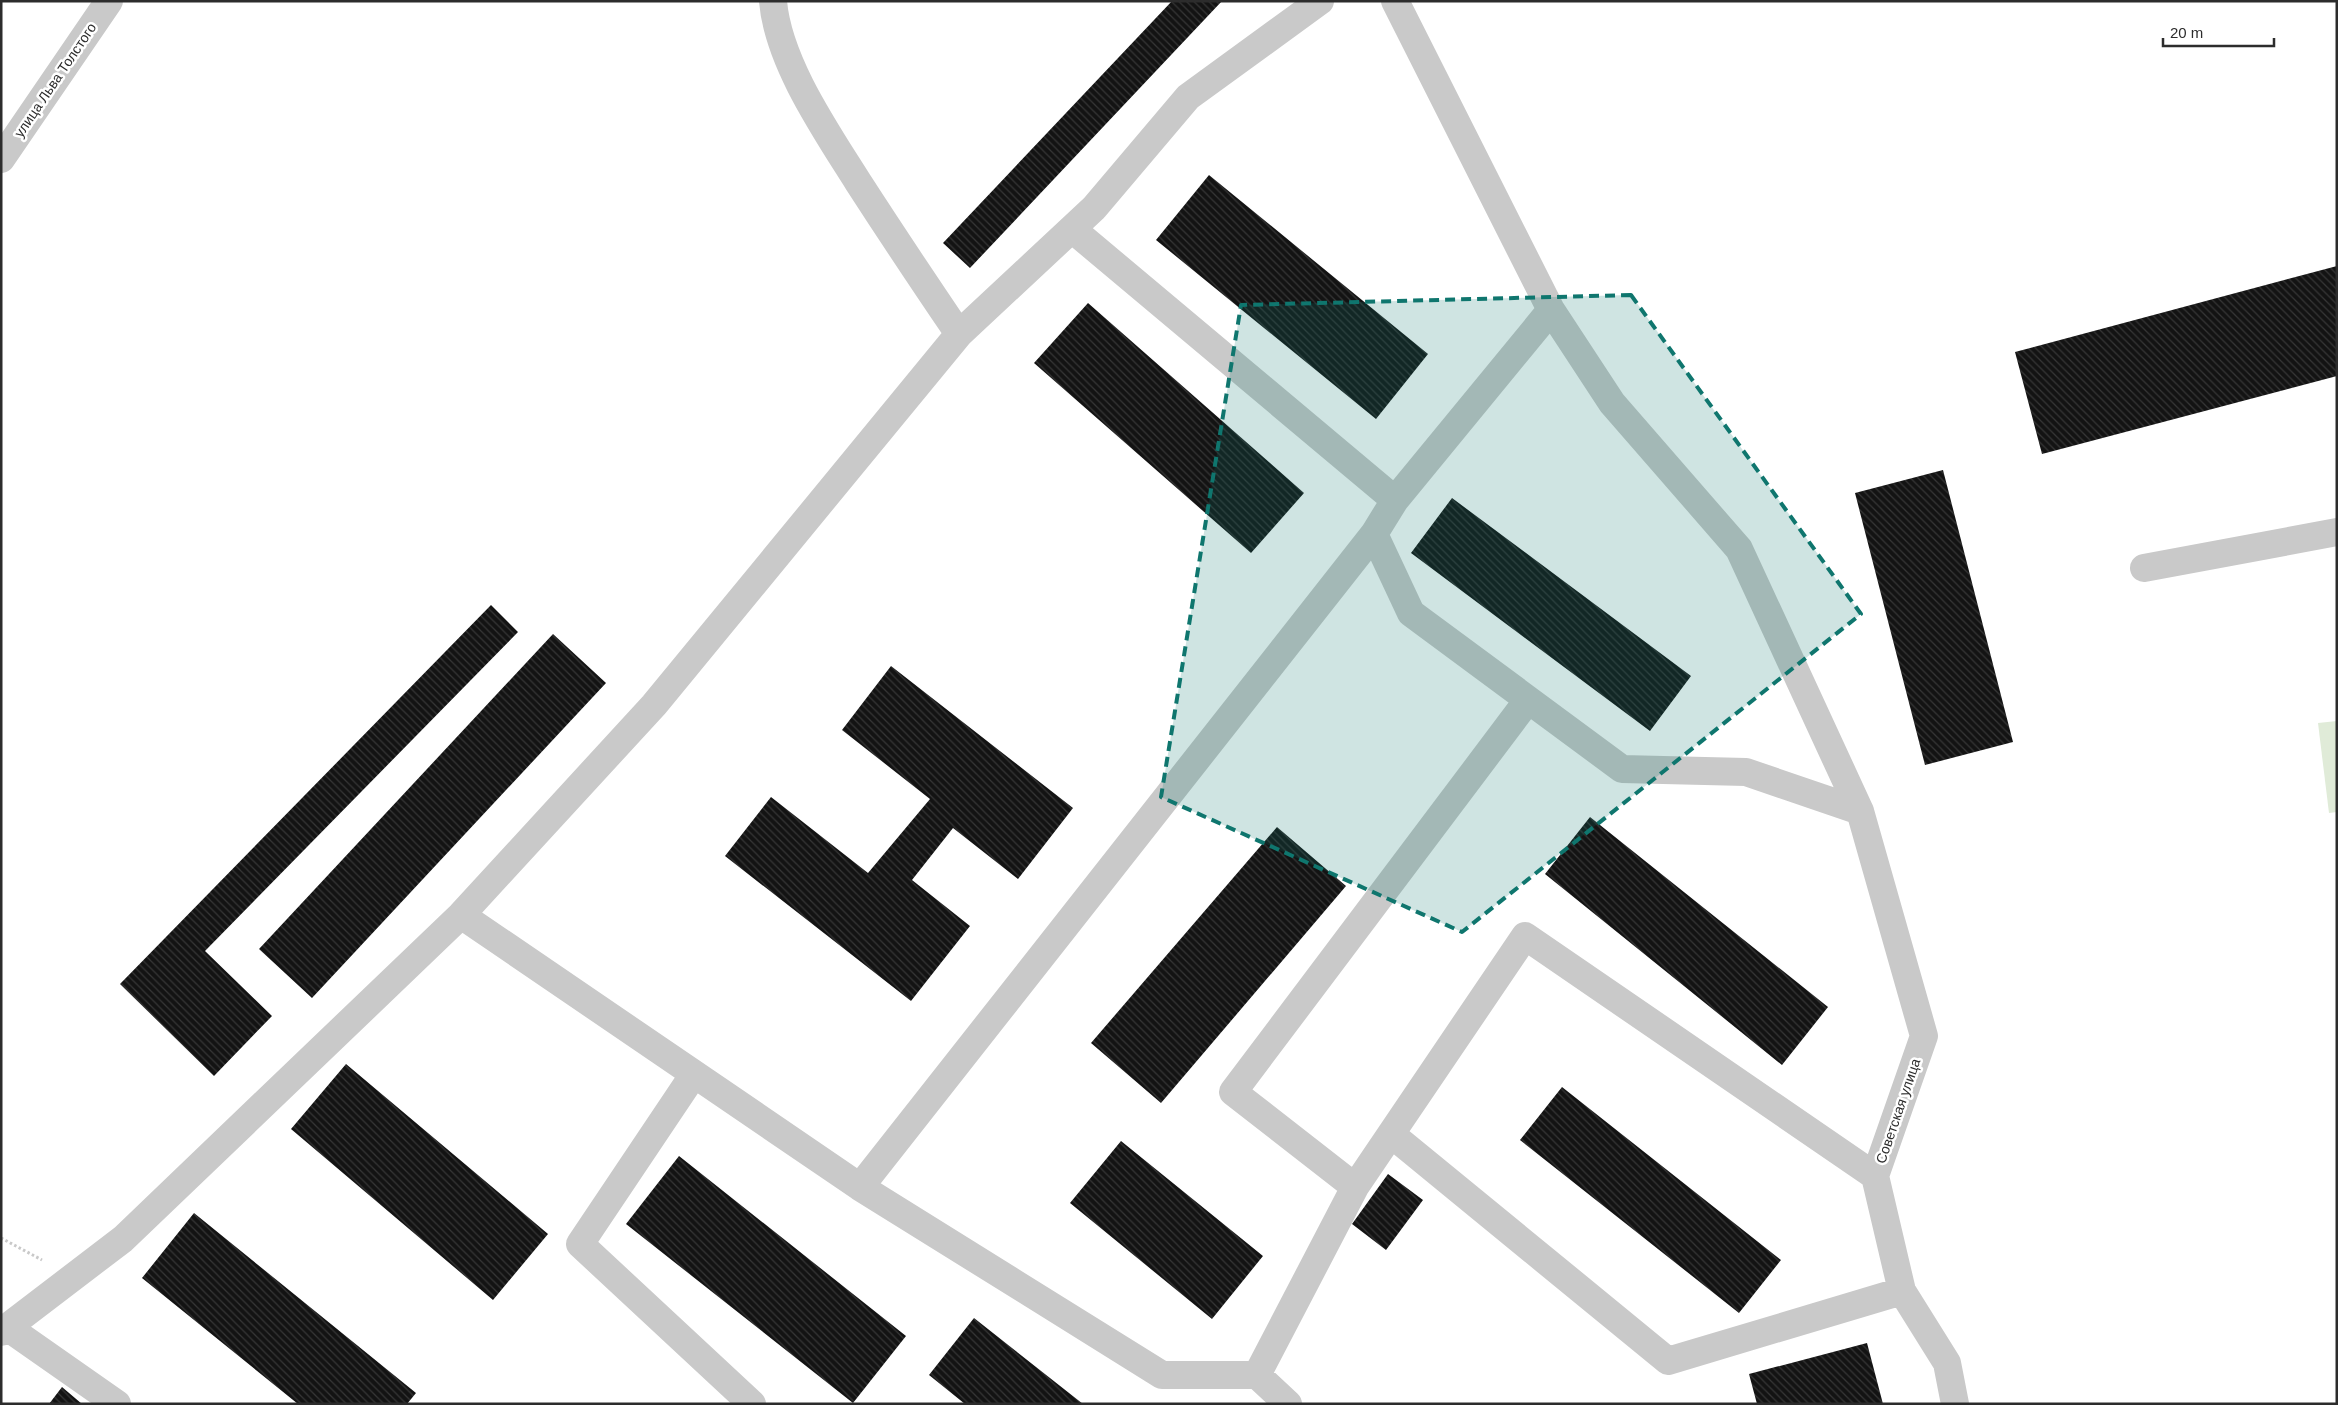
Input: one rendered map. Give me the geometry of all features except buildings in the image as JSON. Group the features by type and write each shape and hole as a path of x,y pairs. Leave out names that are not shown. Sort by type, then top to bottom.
{"street":[{"name":"улица Льва Толстого","path":"1,159 109,1"},
{"path":"773,1 775,25 811,108 914,270 960,334"},
{"path":"116,1404 4,1329 123,1239 461,915 654,706 960,334 1094,208 1188,97 1320,1"},
{"name":"Советская улица","path":"1395,1 1551,310 1612,403 1739,549 1860,811 1924,1036 1875,1176 1902,1291 1948,1363 1955,1404"},
{"path":"1072,229 1395,500"},
{"path":"860,1187 1374,534 1395,500 1551,310"},
{"path":"2144,568 2337,532"},
{"path":"1374,534 1411,613 1622,769 1746,772 1860,811"},
{"path":"1355,1187 1233,1092 1528,700"},
{"path":"461,915 860,1187 1162,1374 1257,1375 1288,1404"},
{"path":"1257,1375 1355,1187 1525,936 1875,1176"},
{"path":"694,1074 580,1244 752,1404"},
{"path":"1391,1134 1668,1361 1902,1291"}],"path":[{"path":"1,1238 73,1277"}],"highlighted area":[{"path":"1631,295 1861,614 1462,932 1161,797 1241,305"}],"green space":[{"path":"2337,721 2337,812 2329,813 2318,723"}]}
